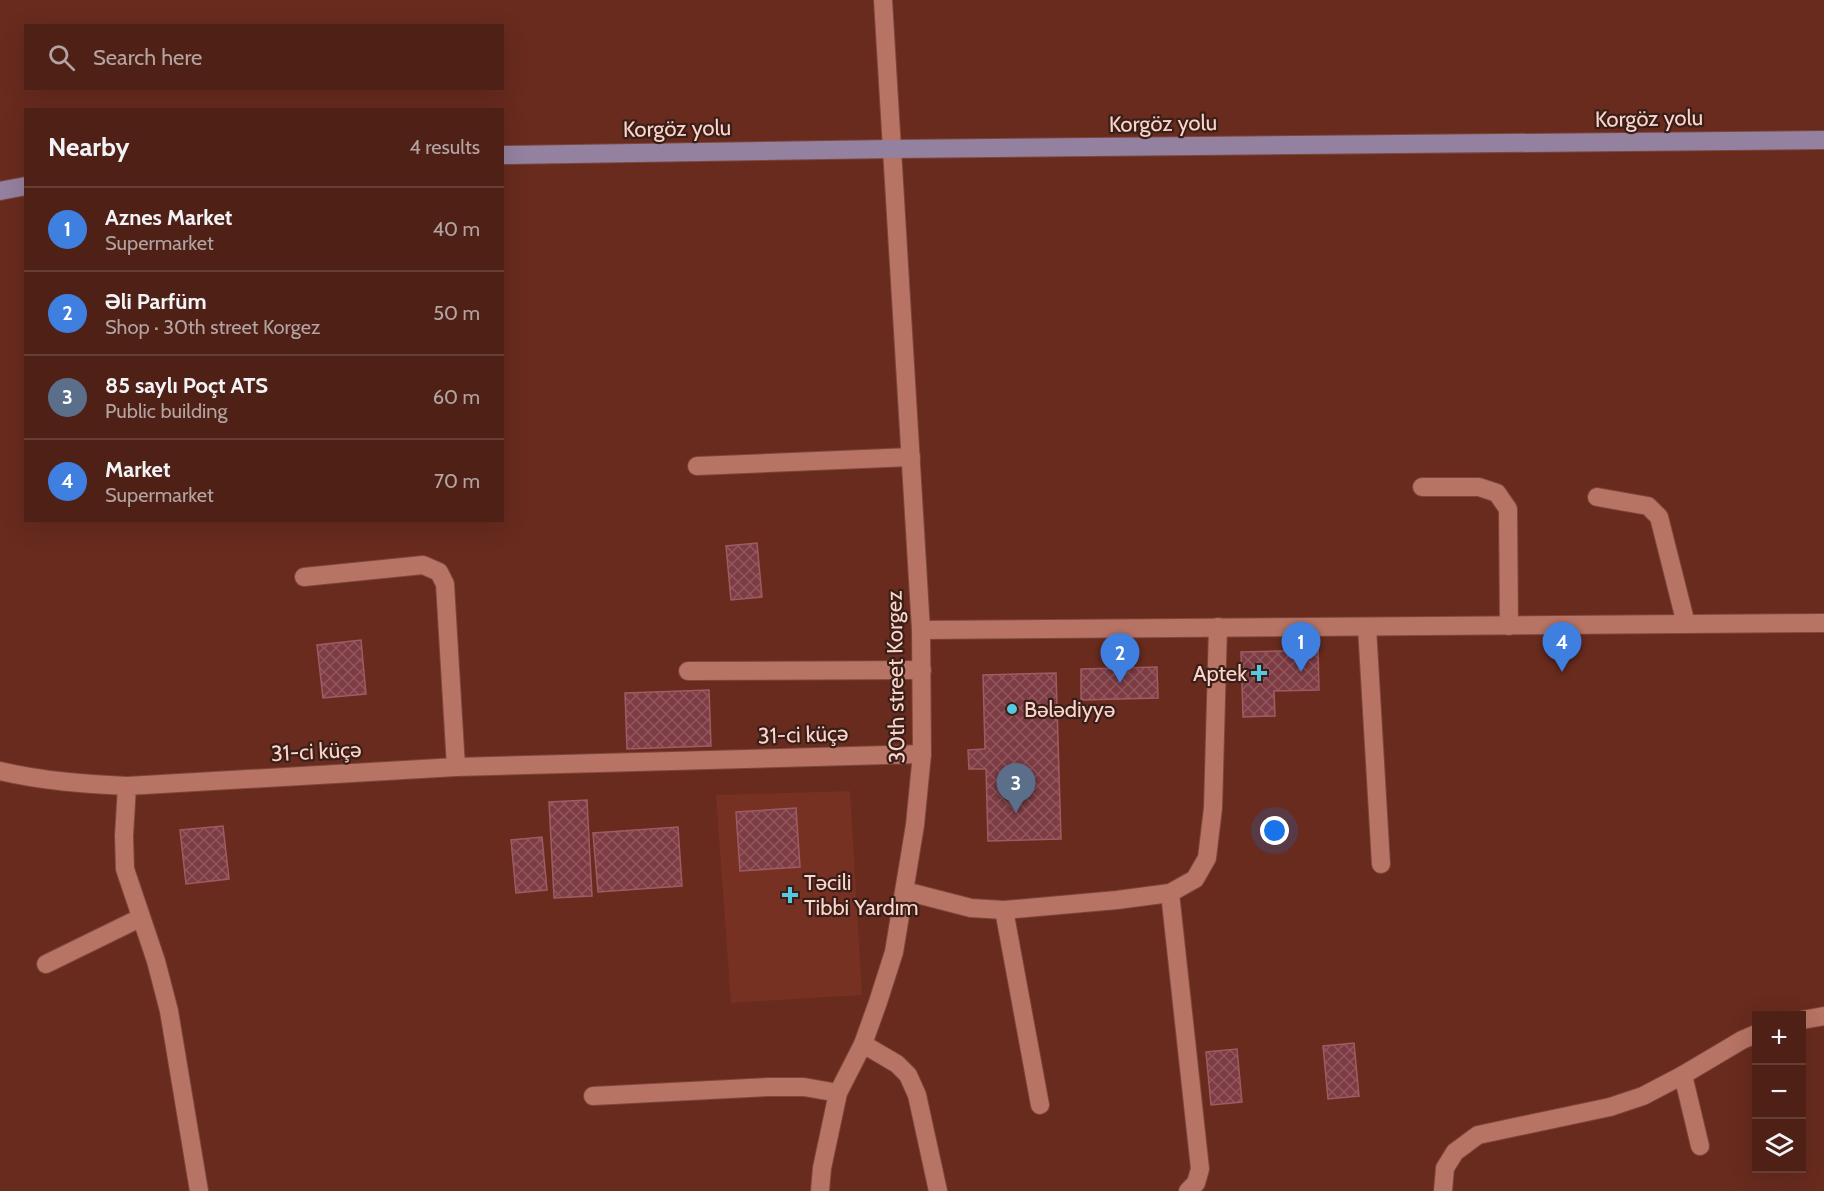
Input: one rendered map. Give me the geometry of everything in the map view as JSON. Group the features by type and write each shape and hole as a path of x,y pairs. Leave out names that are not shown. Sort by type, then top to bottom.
{"main road":[{"name":"Korgöz yolu","path":"504,155 1824,140"},
{"path":"0,191 24,186"}],"street":[{"name":"30th street Korgez","path":"820,1191 822,1168 838,1093 862,1044 894,952 915,825 921,754 921,630 883,0"},
{"path":"697,466 910,457"},
{"path":"1422,487 1479,487 1497,493 1508,509 1509,626"},
{"path":"1596,497 1648,506 1659,517 1686,624"},
{"path":"304,577 423,565 438,572 445,584 456,767"},
{"path":"921,630 1824,623"},
{"path":"905,891 971,908 1004,910 1170,893 1195,879 1207,858 1213,808 1218,627"},
{"path":"1368,627 1381,864"},
{"path":"688,671 922,670"},
{"name":"31-ci küçə","path":"0,771 18,776 128,786 456,767 921,754"},
{"path":"128,786 124,836 125,869 156,961 169,1011 199,1191"},
{"path":"1170,893 1200,1169 1196,1183 1188,1191"},
{"path":"1004,910 1040,1105"},
{"path":"46,964 140,918"},
{"path":"1806,1019 1824,1016"},
{"path":"1443,1191 1445,1168 1455,1152 1478,1135 1610,1107 1643,1096 1752,1036"},
{"path":"862,1044 897,1064 908,1075 917,1095 938,1191"},
{"path":"1683,1075 1700,1146"},
{"path":"593,1096 769,1086 838,1093"}],"shaded area":[{"name":"Təcili Tibbi Yardım","path":"850,791 862,995 731,1003 716,795"}],"building":[{"path":"757,543 762,597 731,600 726,546"},
{"path":"361,640 366,694 323,698 317,645"},
{"path":"1318,650 1319,690 1274,691 1275,716 1243,717 1241,652"},
{"path":"1157,667 1158,698 1081,700 1081,669"},
{"path":"1056,673 1061,839 988,841 986,769 969,769 968,750 985,749 983,675"},
{"path":"709,690 711,746 627,749 625,693"},
{"path":"587,800 592,896 554,898 549,802"},
{"path":"796,808 800,867 740,871 736,812"},
{"path":"223,826 229,879 186,884 180,830"},
{"path":"678,827 682,886 598,892 593,833"},
{"path":"542,837 547,890 516,893 511,840"},
{"path":"1354,1043 1359,1096 1328,1099 1323,1046"},
{"path":"1237,1049 1242,1102 1211,1105 1206,1052"}],"place":[{"name":"Aznes Market","path":"1301,672"},
{"name":"Market","path":"1562,672"},
{"name":"Aptek","path":"1259,673"},
{"name":"Əli Parfüm","path":"1120,683"},
{"name":"Bələdiyyə","path":"1012,709"},
{"name":"85 saylı Poçt ATS","path":"1016,813"},
{"name":"Təcili Tibbi Yardım","path":"790,895"}]}
